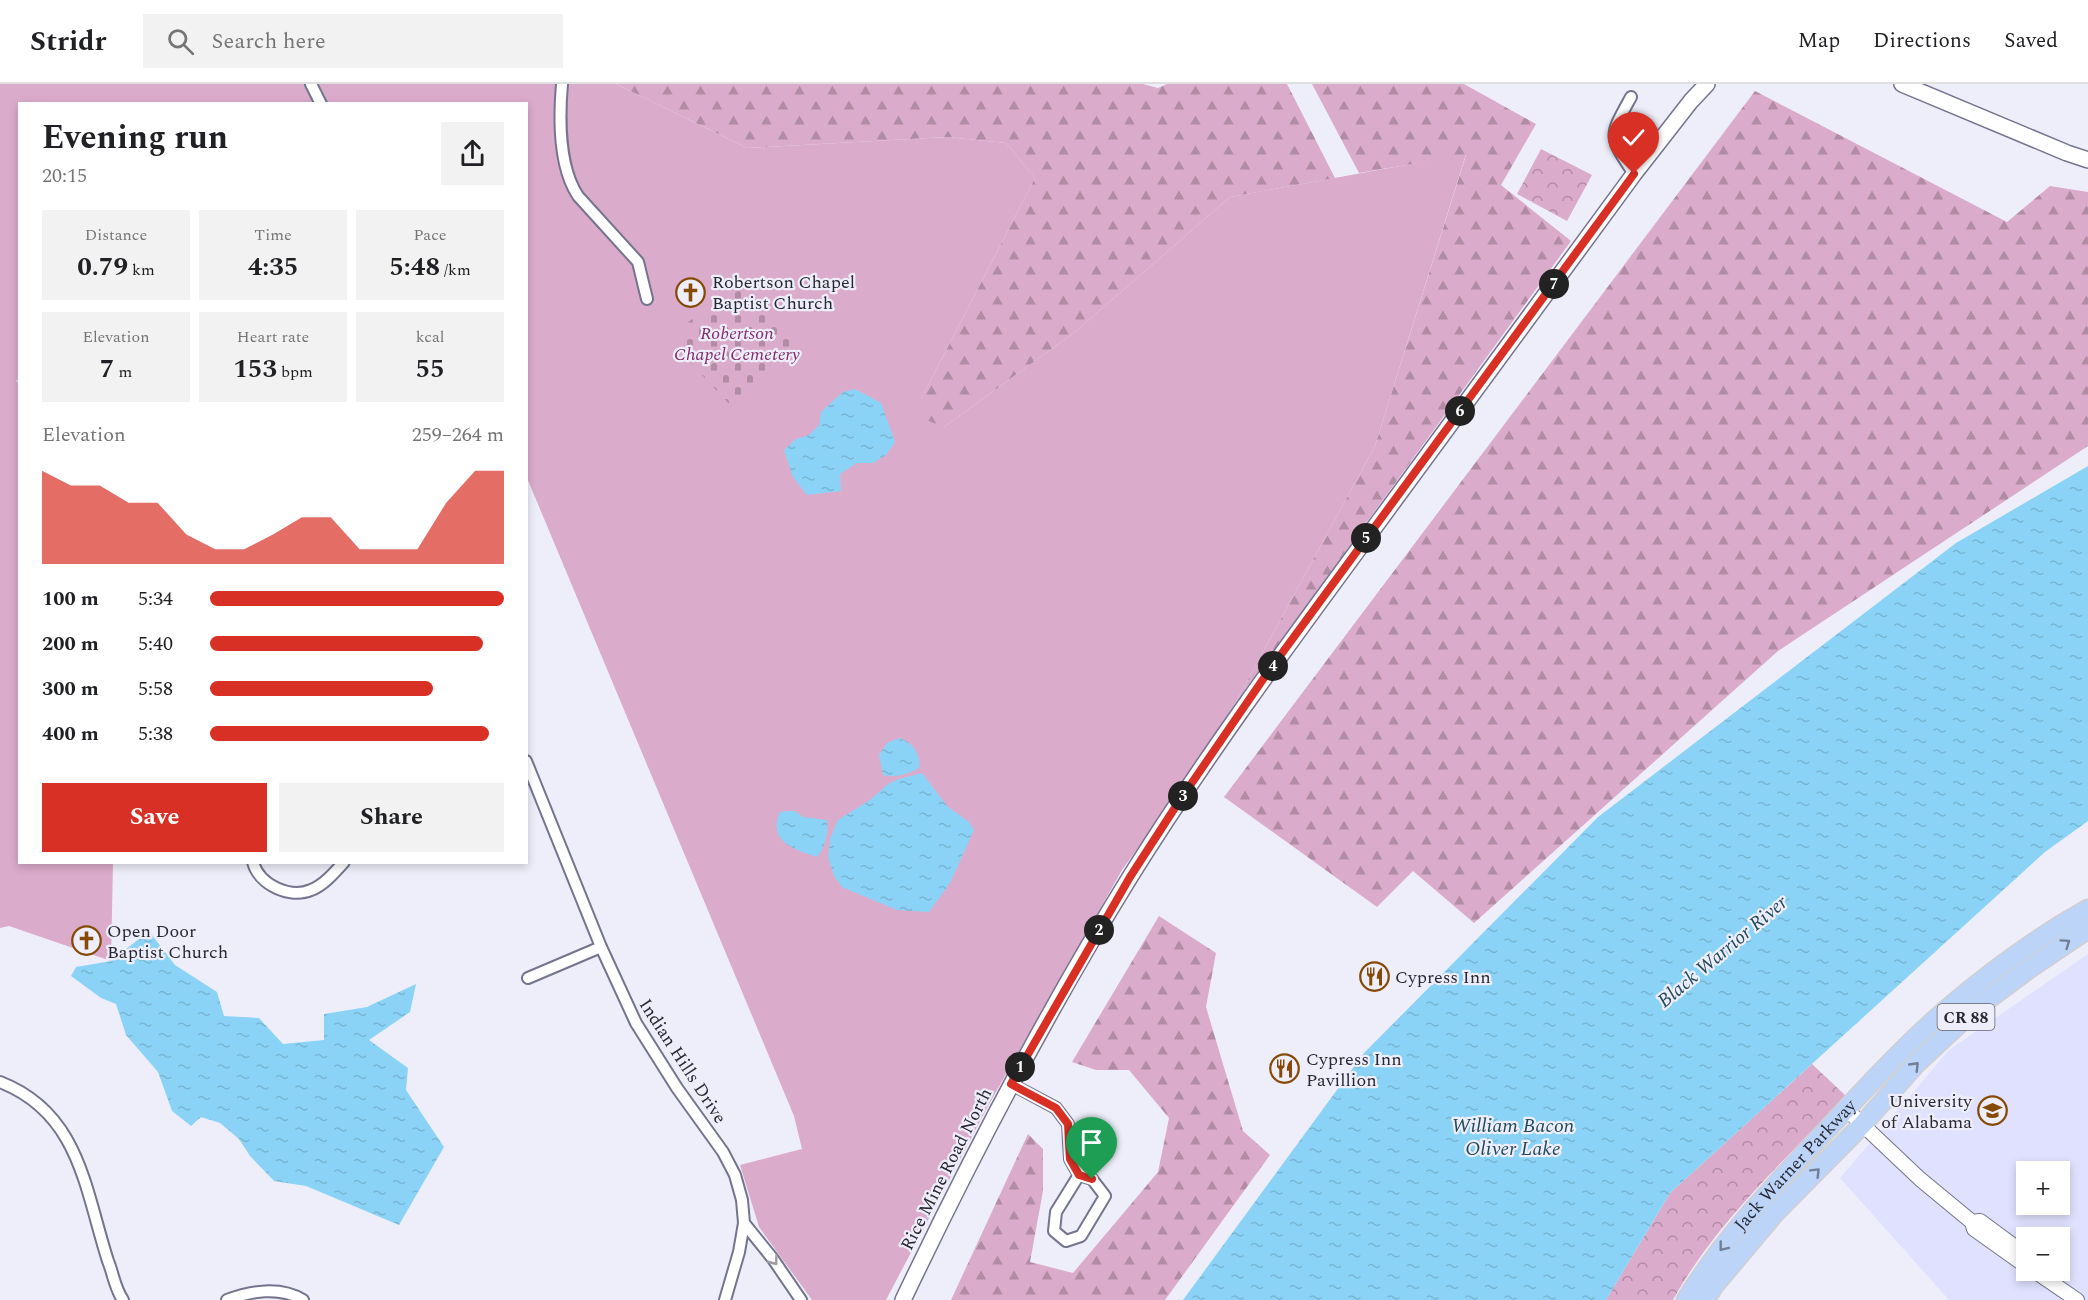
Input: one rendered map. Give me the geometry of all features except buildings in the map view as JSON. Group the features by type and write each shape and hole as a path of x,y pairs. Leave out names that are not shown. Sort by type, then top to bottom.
{"main road":[{"name":"Rice Mine Road North","path":"903,1300 956,1189 1011,1084 1130,877 1273,665 1634,174 1707,84"},
{"path":"1902,84 2088,160"},
{"name":"Jack Warner Parkway","path":"1686,1300 1705,1269 1747,1216 1846,1109 1946,1010 2019,953 2088,909"},
{"name":"Jack Warner Parkway","path":"1706,1300 1713,1287 1775,1213 1862,1125 1916,1064 1975,1009 2088,929"}],"street":[{"path":"312,84 320,102"},
{"path":"562,84 564,159 571,185 578,196 638,262 647,299"},
{"path":"1631,97 1614,130 1615,142 1634,174"},
{"name":"Indian Hills Drive","path":"528,766 600,947 636,1023 677,1088 723,1152 737,1183 742,1200 744,1223"},
{"path":"253,864 254,868 273,888 299,893 312,890 333,875 342,864"},
{"path":"528,978 600,947"},
{"path":"0,1082 30,1098 50,1114 65,1134 81,1169 99,1232 123,1300"},
{"path":"1011,1084 1056,1108 1068,1124 1070,1159 1079,1175 1092,1179 1105,1196 1081,1236 1066,1241 1054,1231 1056,1212 1079,1175"},
{"path":"1846,1109 1913,1173 1972,1222 1974,1229 2016,1259"},
{"path":"1972,1222 1980,1221 2016,1248"},
{"path":"725,1300 739,1252 744,1223"},
{"path":"744,1223 773,1259 801,1300"},
{"path":"2049,1281 2077,1300"},
{"path":"2066,1281 2088,1295"},
{"path":"227,1300 244,1293 271,1291 297,1296 303,1300"}],"shaded area":[{"name":"University of Alabama","path":"2088,954 2088,1300 1949,1300 1840,1178 1949,1050"}],"green space":[{"path":"0,84 616,84 747,148 947,137 1006,143 1035,178 921,399 944,427 1075,332 1230,197 1466,154 1375,446 1234,705 1174,798 1122,870 988,1106 886,1300 812,1300 759,1227 740,1165 802,1149 794,1116 528,480 528,102 18,102 18,380 16,380 18,383 18,864 113,864 111,961 9,926 0,928"},
{"path":"616,84 1143,84 1158,88 1167,84 1287,84 1335,178 1230,197 1075,332 944,427 924,419 921,399 1035,178 1006,143 947,137 747,148"},
{"path":"1312,84 1464,84 1536,124 1501,185 1571,241 1234,705 1375,446 1466,155 1359,173"},
{"path":"1755,91 2007,222 2050,186 2088,192 2088,446 1778,651 1474,923 1413,871 1377,907 1224,797"},
{"path":"1541,149 1592,175 1567,221 1517,194"},
{"name":"Robertson Chapel Cemetery","path":"746,286 802,342 733,408 673,344 694,332 688,322"},
{"path":"1159,916 1216,953 1206,1007 1243,1131 1270,1155 1165,1300 951,1300 1028,1134 1043,1149 1043,1191 1030,1262 1073,1273 1158,1172 1169,1118 1129,1070 1096,1070 1072,1062"},
{"path":"1812,1064 1846,1096 1731,1218 1690,1271 1673,1300 1606,1300 1670,1193"}],"water":[{"path":"855,389 881,403 895,442 886,455 873,463 857,463 840,474 841,491 807,495 793,477 784,450 796,439 809,435 819,425 821,412 843,392"},
{"name":"William Bacon Oliver Lake","path":"2088,466 2088,821 2045,852 1670,1193 1606,1300 1183,1300 1364,1053 1598,817 1956,543"},
{"path":"899,738 915,750 919,758 919,768 902,775 883,775 879,755 887,743"},
{"path":"922,773 947,806 969,822 974,830 950,883 929,912 897,910 842,887 834,876 828,857 830,839 838,820 870,800 888,784"},
{"path":"795,811 803,817 827,820 826,840 817,857 792,847 780,837 777,822 780,812"},
{"path":"149,931 175,965 217,992 224,1016 259,1018 283,1044 324,1040 324,1014 367,1007 416,984 410,1012 369,1040 408,1068 406,1090 444,1147 399,1225 306,1186 274,1181 250,1156 239,1139 220,1123 201,1117 191,1126 172,1111 158,1072 126,1035 116,1004 101,998 71,976 76,967 111,961"}],"place":[{"name":"Robertson Chapel Baptist Church","path":"691,292"},
{"name":"Open Door Baptist Church","path":"86,941"},
{"name":"Cypress Inn","path":"1374,977"},
{"name":"Cypress Inn Pavillion","path":"1285,1069"},
{"name":"University of Alabama","path":"1993,1111"}],"route":[{"path":"1092,1179 1079,1175 1070,1159 1068,1124 1056,1108 1011,1084 1088,947 1178,803 1266,675 1634,174"}],"water label":[{"name":"Black Warrior River","path":"1722,951"}]}
